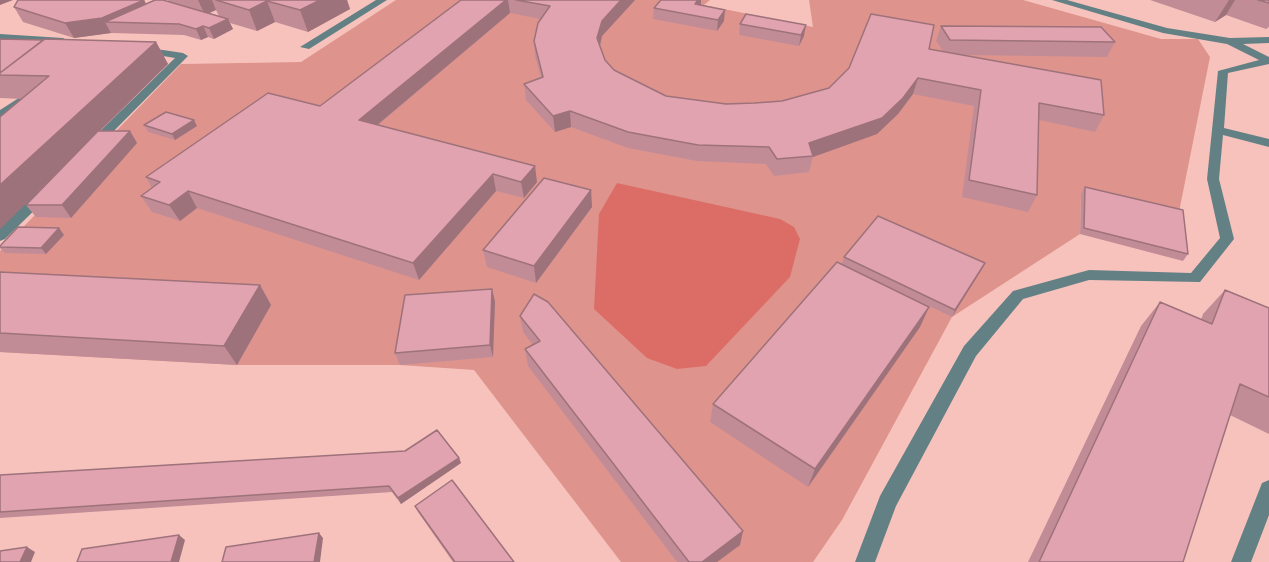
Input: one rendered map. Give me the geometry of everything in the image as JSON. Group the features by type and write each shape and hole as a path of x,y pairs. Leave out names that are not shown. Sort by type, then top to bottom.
{"lane":[{"path":"305,47 382,0"},
{"path":"1057,0 1166,31 1230,41 1269,40"},
{"path":"0,37 77,42"},
{"path":"1230,41 1268,61"},
{"path":"83,154 183,56 130,48"},
{"path":"865,562 887,503 970,351 1018,295 1089,274 1195,278 1227,239 1213,179 1223,71 1268,61"},
{"path":"0,116 22,99"},
{"path":"1218,130 1269,143"},
{"path":"0,236 50,187"},
{"path":"1240,562 1269,489"}],"shaded area":[{"path":"396,0 710,0 704,5 813,27 809,0 1023,0 1161,39 1198,39 1210,57 1178,217 1081,194 1080,234 952,317 842,520 813,562 621,562 474,370 400,365 237,365 0,352 0,251 181,64 301,62"},
{"path":"617,183 780,219 794,227 800,239 790,277 706,366 677,369 647,358 594,309 599,214"}],"building":[{"path":"18,0 144,0 102,18 65,23 14,7"},
{"path":"155,0 163,0 228,19 209,28 203,26 196,29 179,24 105,22"},
{"path":"216,0 320,0 300,10 267,1 249,10"},
{"path":"461,0 506,0 359,120 535,166 521,182 493,174 413,263 188,191 169,205 141,196 160,182 146,177 268,93 320,106"},
{"path":"516,0 621,0 602,21 597,38 605,60 614,70 666,96 726,104 755,103 782,101 829,88 849,68 871,14 934,25 929,49 1101,80 1104,115 1039,103 1037,195 969,180 981,90 918,78 903,98 882,118 809,143 813,156 777,159 769,147 698,145 628,132 570,111 553,116 524,84 543,77 534,41 538,23 550,6"},
{"path":"661,0 698,0 695,4 725,10 718,20 654,8"},
{"path":"746,14 806,25 801,35 740,24"},
{"path":"941,26 1101,27 1115,42 950,40"},
{"path":"0,39 43,40 0,73"},
{"path":"45,39 156,42 0,185 0,117 49,76 0,75 0,73"},
{"path":"166,112 194,120 172,134 144,125"},
{"path":"98,131 130,131 62,205 26,205"},
{"path":"544,178 591,190 534,266 483,250"},
{"path":"1085,187 1183,210 1188,254 1084,228"},
{"path":"878,216 985,263 955,310 844,257"},
{"path":"18,227 59,228 41,248 0,247"},
{"path":"837,262 929,307 815,469 713,404"},
{"path":"0,272 260,285 224,346 0,333"},
{"path":"492,289 490,345 395,353 405,295"},
{"path":"1225,290 1269,308 1269,397 1240,384 1183,562 1039,562 1160,302 1212,324"},
{"path":"534,294 548,302 743,531 702,562 689,562 525,349 540,341 520,316"},
{"path":"437,430 459,458 398,498 389,486 0,512 0,475 405,451"},
{"path":"452,480 514,562 455,562 415,506"},
{"path":"319,533 314,562 222,562 226,547"},
{"path":"179,535 171,562 77,562 82,549"},
{"path":"27,547 20,562 0,562 0,551"}]}
